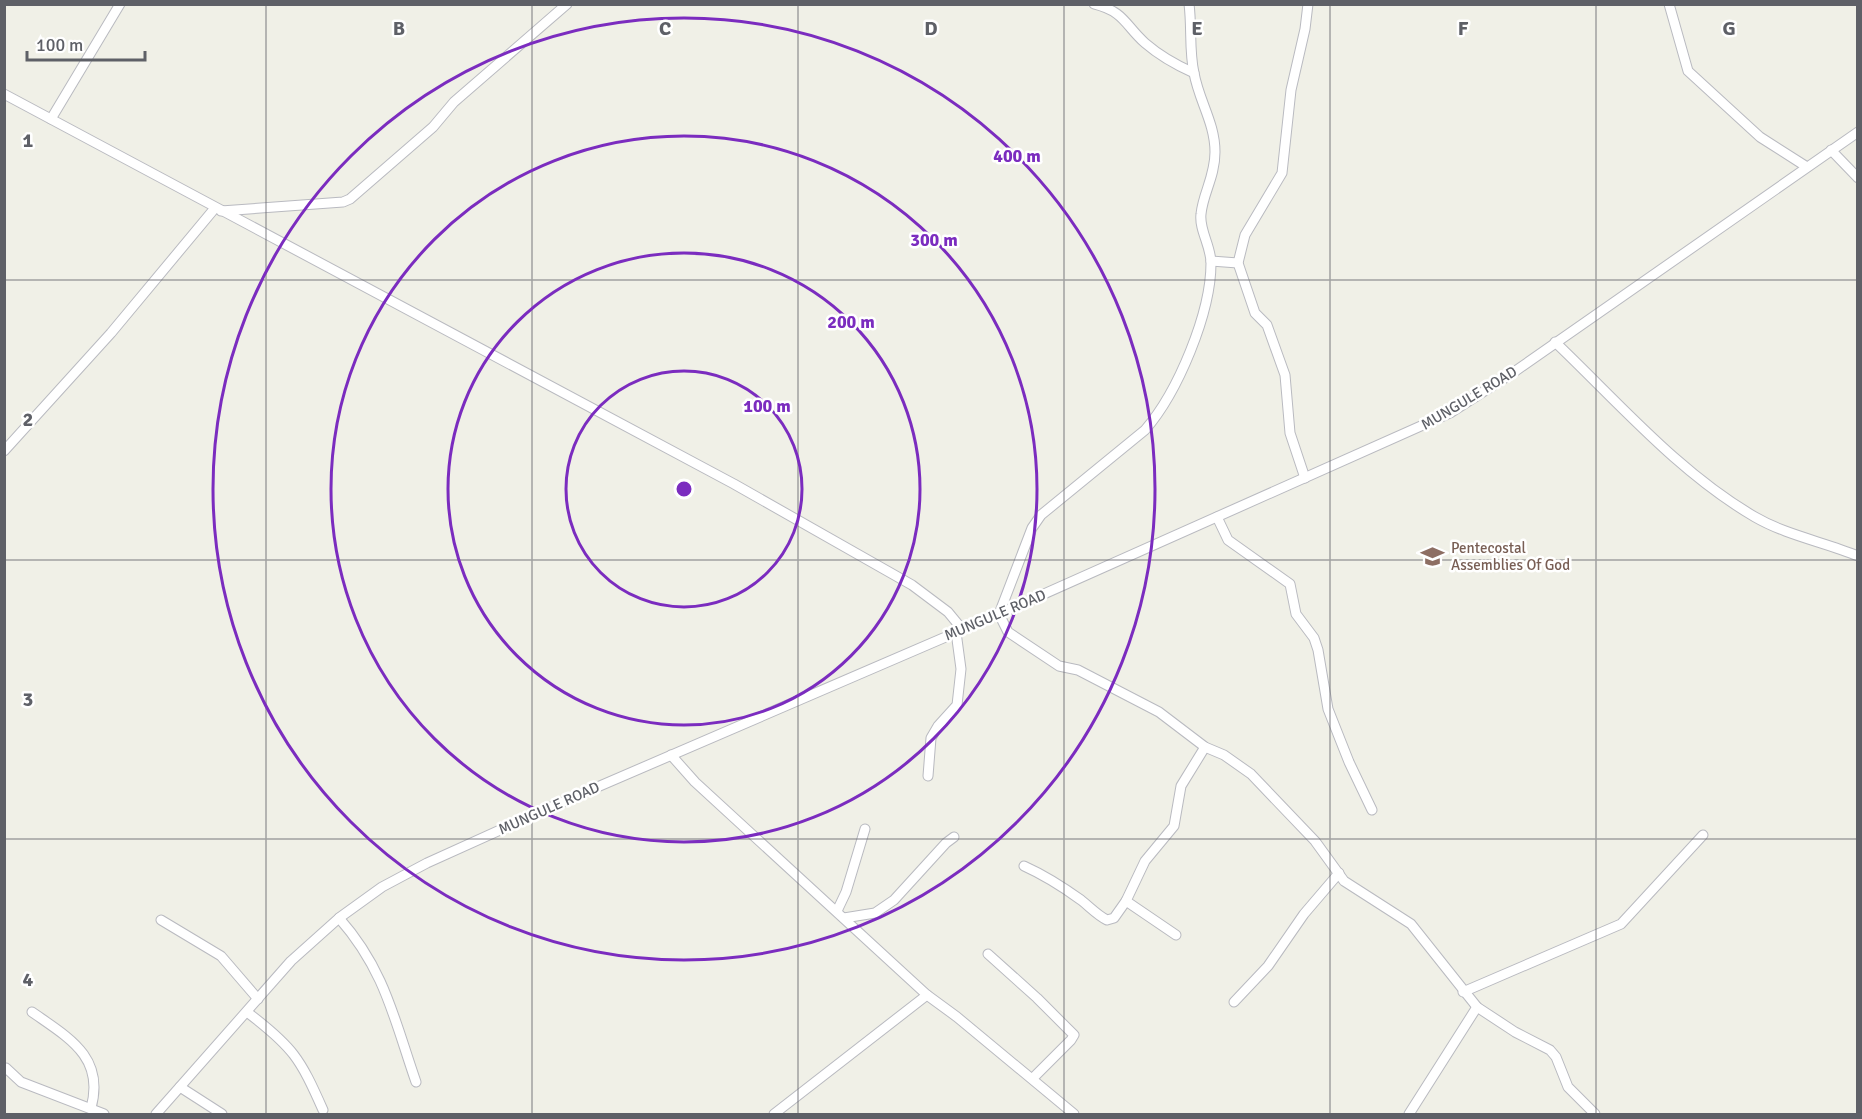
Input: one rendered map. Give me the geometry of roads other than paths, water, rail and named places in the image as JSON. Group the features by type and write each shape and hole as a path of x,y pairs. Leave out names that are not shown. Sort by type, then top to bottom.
{"street":[{"path":"51,119 120,4"},
{"path":"4,451 218,210 343,202 350,199 434,127 454,102 567,4"},
{"path":"1094,4 1118,13 1146,44 1167,60 1194,73"},
{"path":"1189,4 1194,73 1213,129 1213,176 1200,216 1211,261 1211,284 1189,355 1156,417 1130,442 1041,515 1032,528 999,614 1008,632 1059,666 1078,670 1158,712 1205,747 1224,755 1251,774 1315,841 1344,881 1411,924 1477,1007 1515,1032 1550,1050 1556,1057 1568,1087 1595,1114"},
{"path":"1305,478 1290,433 1286,384 1281,360 1267,325 1256,313 1238,263 1245,235 1281,173 1291,90 1305,29 1308,4"},
{"path":"1669,4 1688,71 1760,137 1807,168"},
{"path":"4,94 552,386 912,585 948,612 959,631 961,669 957,705 938,726 931,738 928,776"},
{"name":"MUNGULE ROAD","path":"156,1114 291,961 339,918 382,887 427,863 999,614 1450,413 1857,132"},
{"path":"1831,150 1857,178"},
{"path":"1211,261 1238,263"},
{"path":"1555,342 1692,472 1735,504 1768,524 1857,556"},
{"path":"1217,517 1228,540 1290,584 1296,614 1314,638 1318,650 1328,709 1349,762 1372,810"},
{"path":"1024,866 1043,874 1082,901 1098,916 1107,920 1114,918 1126,901 1145,861 1173,826 1181,786 1205,747"},
{"path":"671,755 695,782 927,995 1033,1078 1074,1114"},
{"path":"837,910 846,892 865,829"},
{"path":"1463,992 1621,924 1703,835"},
{"path":"844,918 875,913 894,900 954,837"},
{"path":"1234,1002 1268,966 1304,914 1339,873"},
{"path":"1126,901 1176,935"},
{"path":"339,918 364,947 376,968 399,1024 416,1082"},
{"path":"161,920 221,956 258,999"},
{"path":"988,954 1038,998 1074,1035 1033,1078"},
{"path":"774,1114 927,995"},
{"path":"1409,1114 1477,1007"},
{"path":"32,1012 72,1040 88,1060 96,1089 92,1108"},
{"path":"247,1012 292,1049 302,1064 323,1110"},
{"path":"6,1068 21,1082 104,1114"},
{"path":"180,1087 222,1114"}],"place":[{"name":"Pentecostal Assemblies Of God","path":"1433,557"}]}
